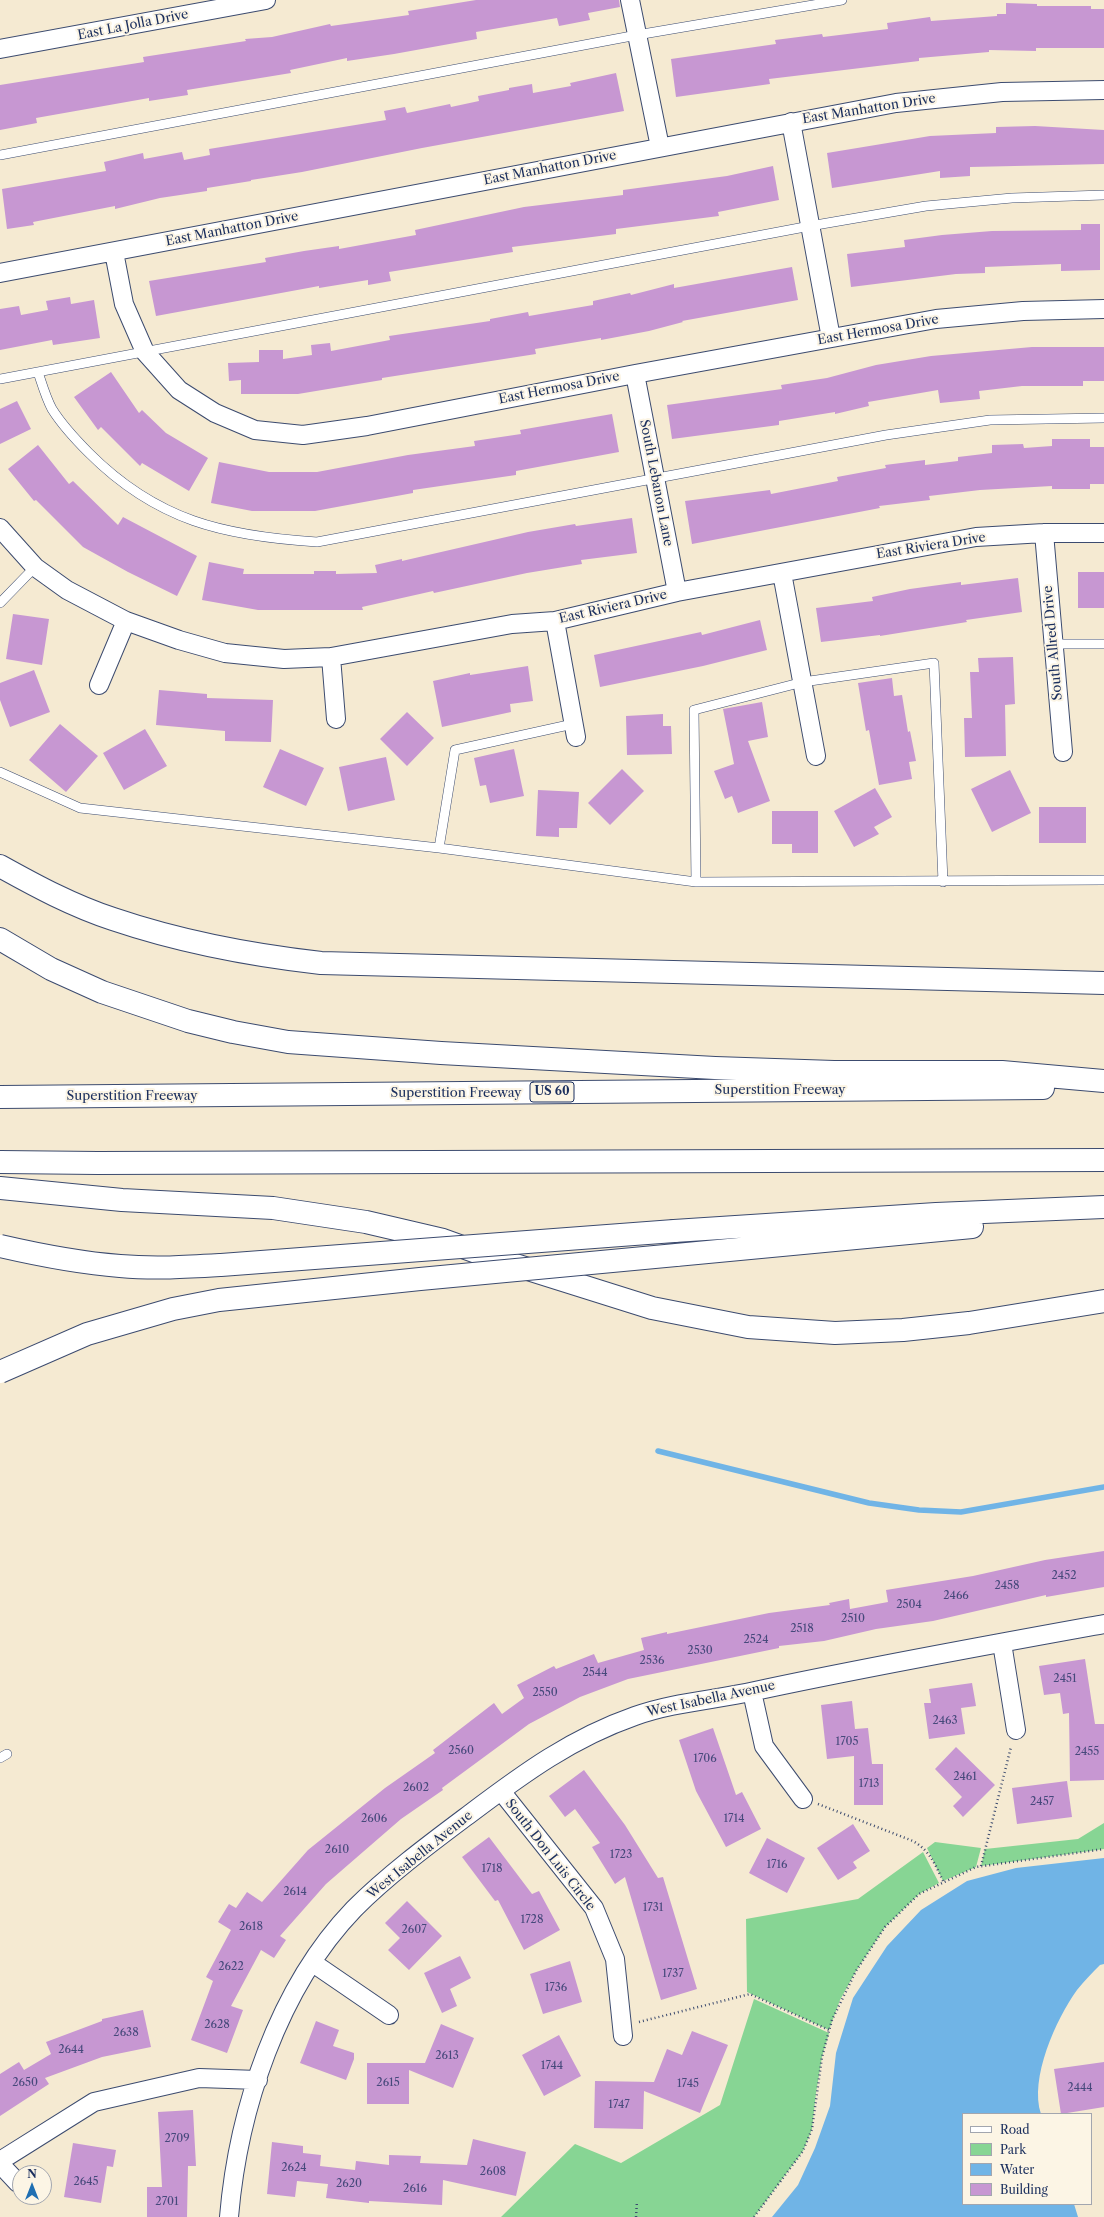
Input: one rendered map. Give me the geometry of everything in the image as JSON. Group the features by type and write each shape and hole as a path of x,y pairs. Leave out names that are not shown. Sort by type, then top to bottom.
{"highway":[{"path":"0,866 52,894 112,919 175,938 243,953 320,963 1104,983"},
{"path":"0,939 51,969 102,992 188,1021 233,1032 288,1042 385,1050 715,1068 834,1072 1002,1072 1104,1081"},
{"name":"Superstition Freeway","path":"0,1097 1104,1087"},
{"path":"0,1162 1104,1160"},
{"path":"0,1188 122,1200 273,1208 366,1222 443,1240 500,1260 652,1308 748,1327 835,1333 903,1330 969,1323 1104,1301"},
{"path":"0,1246 87,1262 121,1266 165,1268 674,1231 936,1214 1104,1207"},
{"path":"0,1372 87,1334 173,1309 220,1300 420,1278 1104,1214"}],"street":[{"name":"East La Jolla Drive","path":"0,49 266,0"},
{"path":"630,0 660,147"},
{"name":"East Manhatton Drive","path":"0,273 791,122 904,102 1002,92 1104,90"},
{"path":"791,122 831,338"},
{"name":"East Hermosa Drive","path":"114,252 124,304 145,352 179,390 215,414 255,430 303,435 367,426 635,374 936,319 1023,311 1104,309"},
{"name":"South Lebanon Lane","path":"635,374 677,592"},
{"name":"East Riviera Drive","path":"0,528 35,567 67,590 126,621 179,640 225,653 284,659 331,657 512,624 554,621 677,592 865,556 976,538 1044,533 1104,533"},
{"name":"South Allred Drive","path":"1044,533 1063,752"},
{"path":"782,573 816,756"},
{"path":"99,684 126,621"},
{"path":"554,621 575,731"},
{"path":"331,657 336,719"},
{"name":"West Isabella Avenue","path":"228,2217 231,2192 245,2123 258,2080 279,2021 294,1990 313,1963 353,1911 379,1886 501,1791 563,1748 602,1729 638,1715 685,1702 752,1692 1104,1624"},
{"path":"1002,1643 1016,1730"},
{"path":"752,1692 764,1746 803,1799"},
{"name":"South Don Luis Circle","path":"501,1791 594,1908 615,1959 623,2032"},
{"path":"313,1963 389,2016"},
{"path":"12,2176 0,2163 94,2102 199,2078 258,2080"}],"lane":[{"path":"0,155 637,36 842,0"},
{"path":"0,379 810,226 926,206 1012,198 1104,195"},
{"path":"38,372 52,408 77,440 111,474 149,502 187,520 234,533 282,540 317,542 655,477 942,426 990,420 1104,418"},
{"path":"0,603 35,567"},
{"path":"1054,644 1104,644"},
{"path":"696,882 694,710 803,682 934,664 943,882"},
{"path":"438,848 455,750 575,731"},
{"path":"0,772 80,808 438,848 696,882 943,882 1104,880"}],"path":[{"path":"981,1866 994,1808 1016,1730"},
{"path":"803,1799 829,1807 913,1841 930,1854 943,1881"},
{"path":"754,2217 803,2151 812,2129 822,2057 829,2030 840,2000 856,1971 885,1927 919,1894 943,1881 981,1866 1104,1849"},
{"path":"623,2032 750,1994 829,2030"},
{"path":"636,2217 637,2201"}],"green space":[{"path":"1104,1823 1104,1849 981,1866 985,1849 1078,1839"},
{"path":"935,1842 981,1848 976,1867 943,1881 927,1848"},
{"path":"923,1852 939,1883 919,1894 885,1927 856,1971 840,2000 829,2030 747,1992 746,1919 858,1899"},
{"path":"754,1999 829,2033 822,2057 812,2129 803,2151 754,2217 501,2217 575,2144 621,2163 720,2105"}],"water":[{"path":"1104,1858 1104,1964 1100,1965 1077,1990 1053,2033 1042,2067 1039,2084 1038,2100 1041,2113 962,2113 962,2205 1074,2205 1078,2217 772,2217 798,2185 815,2148 830,2106 836,2053 853,1998 887,1946 921,1910 967,1881 1016,1868"}],"building":[{"path":"476,0 619,0 620,7 588,13 590,20 559,26 557,18 476,32 477,39 347,61 347,58 290,70 291,73 187,90 188,95 149,101 149,98 36,118 37,123 0,130 0,85 144,62 143,57 246,41 245,39 272,37 330,24 331,26 409,15 408,11"},
{"path":"1006,3 1037,4 1037,6 1091,6 1091,9 1104,9 1104,48 1036,48 1036,51 989,50 989,52 919,58 919,61 769,79 770,84 676,97 671,59 776,44 775,40 822,34 823,37 888,29 887,23 930,17 931,21 997,16 997,14 1006,14"},
{"path":"616,73 624,111 422,148 302,172 207,188 207,191 160,198 115,209 115,206 33,222 34,225 7,229 2,189 106,171 104,162 143,153 144,159 182,152 184,160 210,155 209,149 386,120 384,111 405,107 407,113 450,104 451,107 479,101 478,96 509,90 509,88 532,84 533,93 571,86 570,83"},
{"path":"1035,126 1104,130 1104,164 970,167 970,176 940,178 940,171 832,188 827,153 930,136 996,133 996,127"},
{"path":"773,166 779,200 718,212 719,216 616,229 616,234 512,247 513,252 389,272 391,281 368,285 368,280 319,288 319,286 156,316 149,281 266,262 265,258 304,251 339,246 339,249 416,235 415,230 524,207 623,195 623,190 727,176"},
{"path":"1081,224 1100,224 1100,270 1061,271 1061,264 985,267 985,273 956,274 851,287 847,254 905,247 904,240 942,235 992,231 1081,230"},
{"path":"792,267 798,300 682,321 683,322 649,331 601,340 601,338 535,349 536,354 382,378 382,380 298,394 241,394 241,380 229,381 228,363 259,362 259,350 283,350 283,359 312,355 311,345 330,343 331,351 390,340 389,336 490,321 490,319 528,312 529,316 593,305 593,301 630,293 631,295 674,284 674,288"},
{"path":"70,297 71,304 94,300 100,338 53,345 52,340 0,350 0,309 19,306 21,315 48,310 46,301"},
{"path":"1032,347 1104,347 1104,381 1083,381 1083,386 1022,386 979,391 980,399 940,403 938,390 868,402 869,406 835,414 835,412 779,421 779,425 672,439 667,405 782,389 781,385 827,378 876,365 931,356"},
{"path":"111,372 139,413 142,410 166,433 208,458 189,491 142,463 140,466 101,427 98,430 74,397"},
{"path":"17,401 31,429 0,444 0,409"},
{"path":"612,414 619,452 516,471 516,475 413,490 413,493 315,511 252,511 211,503 219,462 269,472 317,472 408,455 475,446 474,441 521,434 520,430"},
{"path":"1052,439 1090,439 1090,447 1104,447 1104,484 1090,484 1090,489 1052,489 1052,486 980,490 929,496 930,500 879,506 880,508 692,544 685,501 770,490 771,494 838,481 837,477 886,468 885,465 925,460 925,465 958,461 958,457 992,453 992,445 1023,444 1024,448 1052,446"},
{"path":"38,445 69,484 73,481 118,525 123,517 197,556 177,596 128,572 83,547 36,500 34,501 8,469"},
{"path":"632,518 637,553 581,560 582,564 527,573 434,593 433,591 362,607 363,610 258,610 202,600 209,562 244,569 243,574 314,574 314,571 336,571 336,574 377,573 375,565 402,559 402,561 528,532 575,524 576,526"},
{"path":"1078,572 1104,572 1104,608 1078,608"},
{"path":"1018,578 1022,612 966,620 967,622 880,636 821,642 816,608 873,601 872,597 910,589 961,582 961,585"},
{"path":"13,614 49,619 42,665 6,659"},
{"path":"760,620 767,650 703,666 600,687 594,655 701,632 702,635"},
{"path":"1013,657 1015,704 1005,705 1006,756 965,757 964,718 972,718 970,672 979,672 978,658"},
{"path":"528,666 533,701 510,704 511,712 442,727 433,681 470,673 470,675"},
{"path":"34,670 50,712 10,727 0,700 0,683"},
{"path":"892,678 894,696 902,695 908,732 910,731 916,761 909,762 912,779 879,785 869,730 866,731 858,683"},
{"path":"159,690 207,694 207,698 273,700 271,742 225,741 225,731 156,725"},
{"path":"762,702 768,737 748,741 770,801 738,813 732,796 725,799 714,771 734,764 723,709"},
{"path":"407,712 434,738 407,766 380,739"},
{"path":"663,714 663,726 671,726 672,754 627,755 626,716"},
{"path":"60,724 98,756 66,792 29,760"},
{"path":"145,729 167,766 124,790 103,753"},
{"path":"280,749 324,768 306,806 263,787"},
{"path":"514,749 524,796 490,803 486,785 480,786 474,758"},
{"path":"386,757 395,800 348,811 339,767"},
{"path":"622,769 644,791 610,825 588,803"},
{"path":"1010,770 1031,813 992,832 971,789"},
{"path":"875,788 892,817 874,827 879,834 854,847 834,811"},
{"path":"538,790 579,792 577,828 559,828 559,837 536,836"},
{"path":"1039,807 1086,807 1086,843 1039,843"},
{"path":"772,811 818,811 818,853 792,853 792,844 772,844"},
{"path":"1104,1551 1104,1587 1046,1597 1046,1595 933,1621 876,1629 824,1641 779,1646 779,1648 628,1679 580,1697 529,1724 442,1788 443,1790 401,1819 326,1884 280,1936 286,1940 274,1958 261,1950 231,2006 243,2010 227,2053 191,2040 213,1981 206,1977 231,1930 218,1922 229,1904 236,1908 247,1892 262,1902 308,1850 385,1788 435,1753 433,1750 494,1703 502,1714 524,1698 517,1685 554,1666 556,1669 594,1654 598,1663 644,1650 641,1638 667,1632 667,1634 769,1613 830,1605 829,1603 849,1599 850,1609 888,1602 886,1590 973,1576 1045,1560"},
{"path":"1085,1659 1095,1724 1104,1724 1104,1780 1070,1781 1069,1713 1063,1714 1060,1693 1044,1695 1039,1666"},
{"path":"972,1683 976,1706 961,1708 965,1734 929,1739 924,1703 931,1703 929,1689"},
{"path":"852,1701 855,1729 868,1728 872,1764 883,1764 883,1805 854,1805 854,1756 827,1759 821,1705"},
{"path":"713,1728 736,1795 742,1792 761,1829 726,1847 696,1791 679,1740"},
{"path":"956,1747 995,1785 963,1817 953,1806 962,1797 935,1769"},
{"path":"584,1770 625,1825 658,1878 663,1877 697,1989 661,2000 625,1877 615,1884 592,1847 600,1843 575,1809 565,1817 549,1796"},
{"path":"1067,1781 1072,1817 1017,1824 1012,1788"},
{"path":"853,1824 870,1851 853,1862 857,1868 838,1880 817,1848"},
{"path":"489,1837 532,1894 539,1891 560,1930 524,1950 498,1900 495,1901 462,1857"},
{"path":"767,1838 805,1858 787,1893 749,1873"},
{"path":"407,1901 442,1936 409,1970 388,1950 400,1938 385,1923"},
{"path":"460,1956 471,1978 450,1989 457,2006 442,2013 424,1973"},
{"path":"570,1961 582,2002 543,2014 530,1974"},
{"path":"143,2010 151,2047 102,2057 45,2078 49,2084 0,2116 0,2074 19,2062 24,2070 51,2054 46,2042 102,2021 102,2019"},
{"path":"316,2021 339,2030 333,2046 354,2053 354,2059 346,2080 300,2063"},
{"path":"441,2024 474,2038 453,2088 409,2070 409,2104 367,2104 367,2063 425,2063"},
{"path":"692,2031 728,2045 700,2113 644,2091 643,2129 594,2128 595,2081 654,2082 667,2049 682,2055"},
{"path":"559,2035 581,2076 544,2096 522,2055"},
{"path":"1104,2062 1104,2107 1061,2113 1054,2069"},
{"path":"193,2110 196,2166 188,2166 187,2217 147,2217 147,2187 162,2187 158,2112"},
{"path":"473,2139 526,2152 516,2196 443,2180 442,2205 369,2201 369,2203 326,2198 328,2184 297,2181 295,2197 267,2194 272,2142 303,2146 303,2153 321,2155 320,2166 355,2170 356,2161 389,2165 389,2155 421,2156 420,2163 467,2165"},
{"path":"73,2143 116,2150 113,2167 107,2166 101,2203 64,2197"}],"waterway":[{"path":"658,1451 869,1503 919,1510 961,1512 1104,1487"}]}
